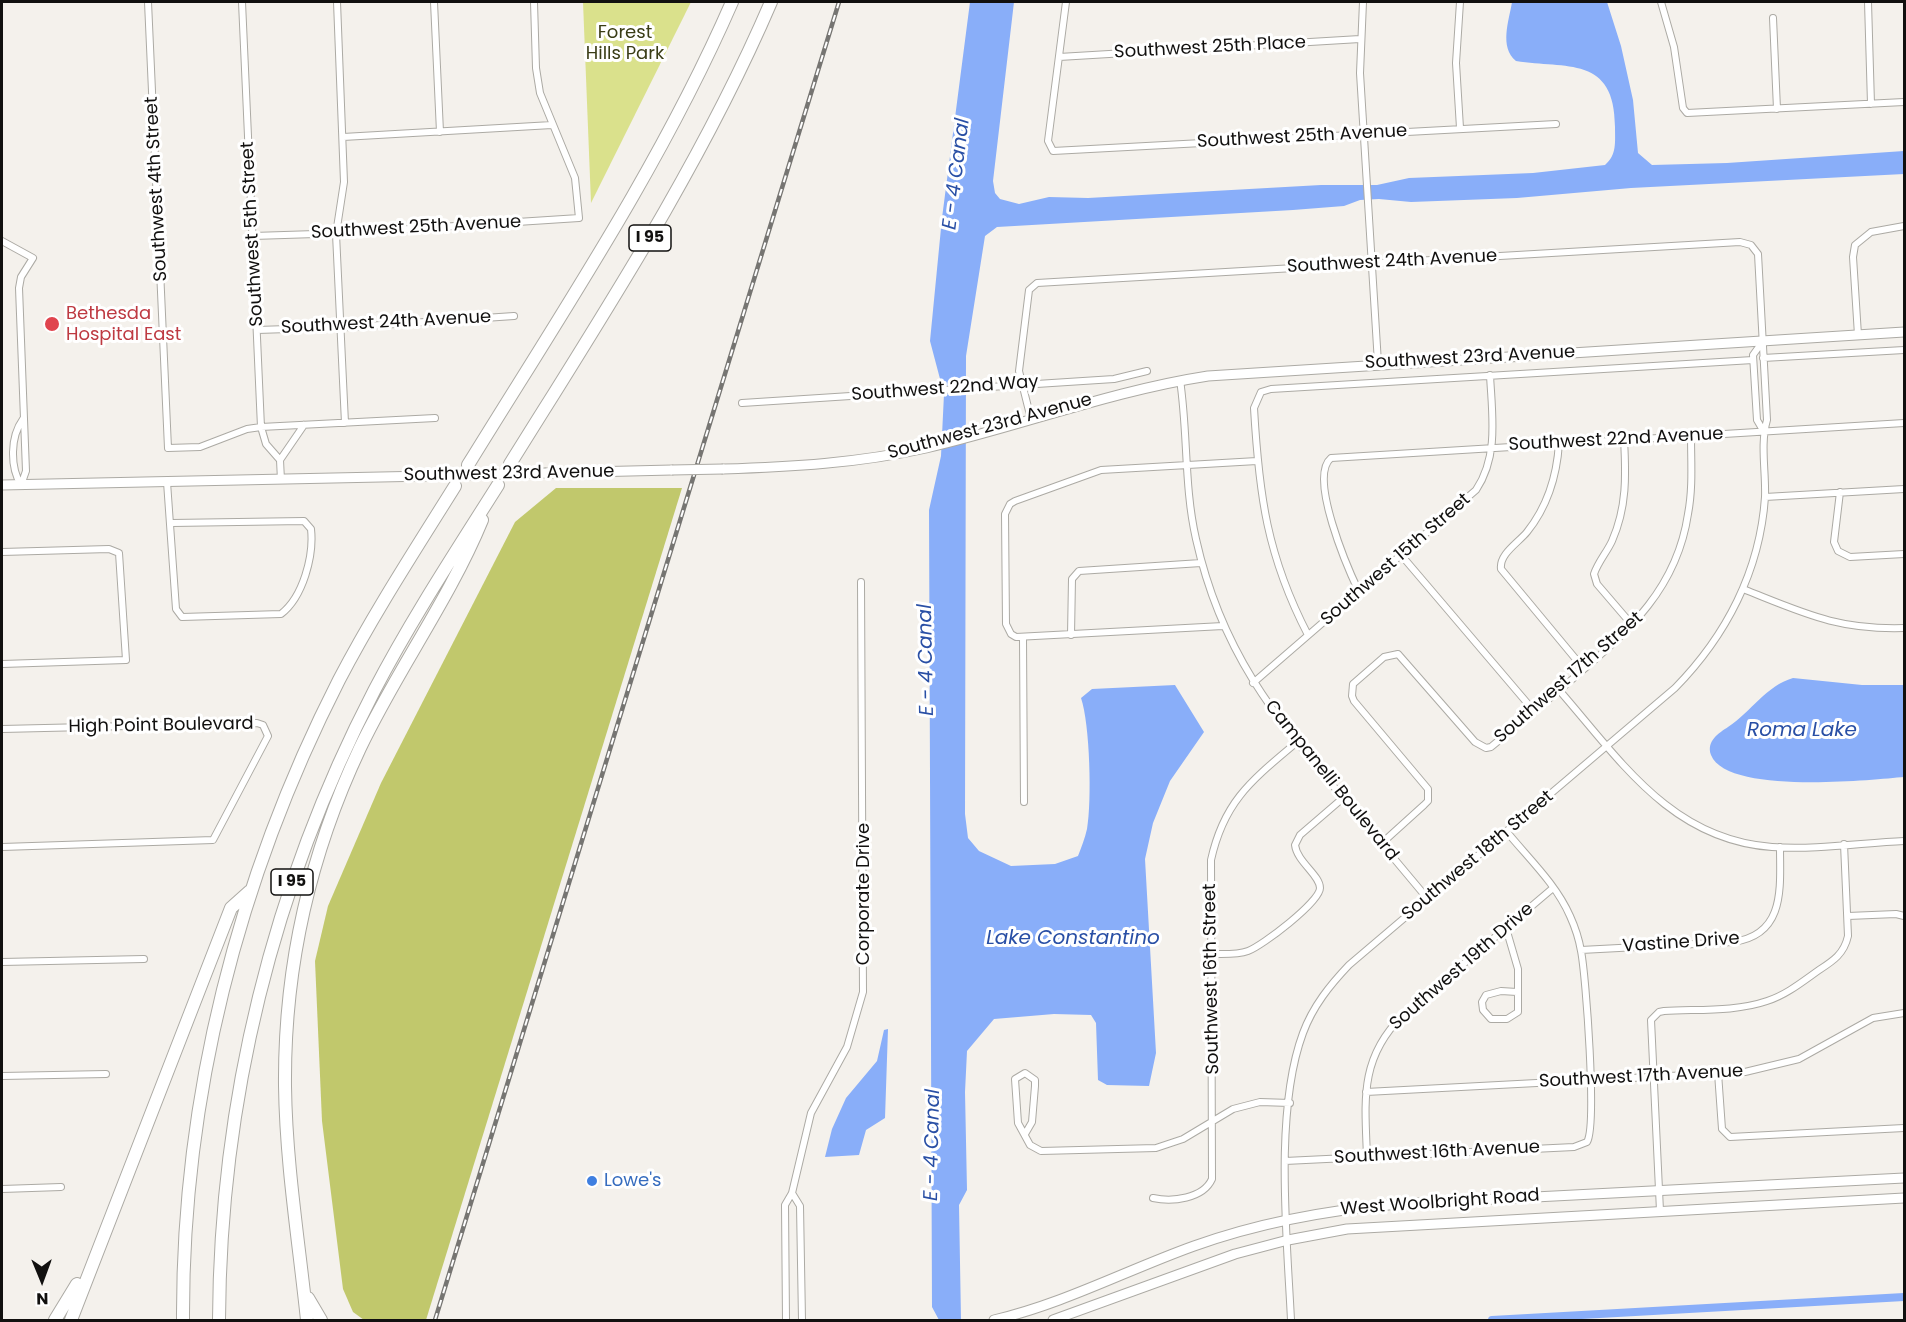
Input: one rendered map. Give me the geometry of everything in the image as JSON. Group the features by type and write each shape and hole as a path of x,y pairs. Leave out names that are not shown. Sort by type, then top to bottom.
{"highway":[{"name":"I 95","path":"468,465 638,186 697,76 732,2"},
{"name":"I 95","path":"510,464 673,198 719,113 771,2"},
{"name":"I 95","path":"219,1320 223,1219 235,1115 255,1012 285,902 325,795 374,691 416,616 497,485 465,562 413,646 360,747 328,825 309,886 292,973 285,1067 288,1130 304,1292"},
{"name":"I 95","path":"183,1320 186,1227 198,1113 226,974 251,890 291,782 335,689 368,628 455,486"},
{"path":"70,1320 231,908 251,890"},
{"path":"55,1320 94,1255"},
{"path":"304,1292 308,1320"},
{"path":"304,1292 321,1320"}],"street":[{"name":"Southwest 4th Street","path":"148,2 168,448 200,447 247,429 261,427"},
{"name":"Southwest 5th Street","path":"242,2 261,427 266,444 280,460"},
{"path":"337,2 343,137 343,202 336,234 345,423"},
{"path":"434,2 440,132"},
{"path":"343,137 552,125 537,81 534,2"},
{"path":"1059,57 1066,2"},
{"path":"1363,2 1360,39 1366,183 1378,363"},
{"path":"1460,2 1456,63 1460,128"},
{"path":"1661,2 1674,48 1683,108 1692,114 1905,102"},
{"path":"1869,2 1871,104"},
{"path":"1773,18 1777,109"},
{"name":"Southwest 25th Place","path":"1059,57 1360,39"},
{"name":"Southwest 25th Avenue","path":"1059,57 1049,147 1053,151 1556,124"},
{"name":"Southwest 25th Avenue","path":"253,236 336,234 579,218 575,178 552,125"},
{"path":"1858,335 1854,249 1858,241 1871,232 1905,226"},
{"path":"2,241 33,258 21,277 19,288 26,471 21,485"},
{"name":"Southwest 24th Avenue","path":"1020,384 1020,364 1029,290 1032,285 1740,242 1751,245 1758,254 1762,341"},
{"name":"Southwest 24th Avenue","path":"257,330 340,328 514,316"},
{"name":"Southwest 23rd Avenue","path":"2,485 723,469 820,464 929,447 978,435 1114,394 1179,380 1237,373 1378,363 1905,332"},
{"name":"Southwest 18th Street","path":"1291,1320 1286,1161 1290,1103 1297,1052 1319,1002 1349,965 1661,701 1699,662 1721,632 1743,589 1758,545 1765,497 1764,432 1767,420 1762,341"},
{"name":"Southwest 18th Street","path":"1762,341 1753,355 1757,420 1764,432"},
{"path":"1763,358 1905,350"},
{"path":"1308,635 1287,591 1269,540 1257,461 1254,408 1257,397 1271,389 1754,360"},
{"name":"Southwest 22nd Way","path":"742,403 1114,379 1147,371"},
{"name":"Southwest 15th Street","path":"1253,683 1476,490 1485,474 1492,447 1490,375"},
{"name":"Campanelli Boulevard","path":"1179,380 1191,514 1201,563 1223,626 1253,683 1296,743 1428,898"},
{"path":"1020,384 1031,419"},
{"path":"261,427 435,418"},
{"path":"21,485 14,472 13,453 18,425 23,419"},
{"name":"Southwest 22nd Avenue","path":"1359,592 1347,567 1330,515 1324,472 1328,460 1337,456 1905,423"},
{"path":"280,480 280,460 304,425"},
{"name":"Southwest 17th Street","path":"1382,843 1424,805 1429,795 1428,789 1352,696 1353,684 1389,654 1403,657 1480,746 1491,747 1633,626 1653,601 1670,572 1685,530 1691,492 1691,436"},
{"path":"1624,439 1626,474 1623,505 1612,541 1594,574 1598,584 1633,626"},
{"path":"1558,443 1555,473 1544,503 1528,530 1502,558 1501,569 1584,669"},
{"path":"1223,626 1023,638 1011,634 1006,624 1005,514 1010,504 1101,470 1257,461"},
{"path":"167,482 176,609 185,618 281,614 289,605 311,562 310,526 304,521 171,523"},
{"path":"1765,497 1905,489"},
{"path":"1840,492 1833,542 1842,555 1850,557 1905,554"},
{"path":"2,552 109,549 119,553 126,660 2,664"},
{"path":"1402,556 1534,711"},
{"path":"1071,635 1072,579 1079,571 1201,563"},
{"name":"Corporate Drive","path":"786,1320 785,1205 792,1193 811,1113 847,1047 863,992 861,582"},
{"path":"1743,589 1835,624 1875,629 1905,628"},
{"path":"1023,638 1024,802"},
{"path":"1559,690 1648,792 1676,814 1728,838 1780,847 1905,841"},
{"name":"High Point Boulevard","path":"2,729 257,723 262,725 268,736 213,840 2,847"},
{"name":"Southwest 16th Street","path":"1153,1198 1172,1202 1206,1189 1210,1185 1213,1174 1214,1119 1210,872 1219,831 1226,814 1248,784 1296,743"},
{"path":"1212,954 1243,952 1260,946 1315,900 1320,889 1319,883 1298,856 1295,845 1300,835 1343,798"},
{"path":"1507,832 1553,888 1571,918 1581,950 1589,1080"},
{"path":"1660,1211 1650,1026 1659,1012 1752,1005 1783,994 1841,953 1848,936 1844,844"},
{"name":"Vastine Drive","path":"1581,950 1733,942 1750,938 1769,922 1778,906 1780,847"},
{"name":"Southwest 19th Drive","path":"1367,1157 1365,1092 1371,1061 1392,1026 1553,888"},
{"path":"1848,916 1896,914 1905,916"},
{"path":"1506,928 1518,969 1517,992 1520,1003 1516,1015 1496,1020 1484,1013 1482,1002 1486,995 1501,991 1517,992"},
{"path":"2,962 144,959"},
{"name":"Southwest 17th Avenue","path":"1365,1092 1718,1073 1779,1065 1817,1050 1860,1023 1886,1015 1905,1013"},
{"path":"1025,1134 1032,1122 1035,1086 1031,1075 1025,1073 1015,1079 1018,1123 1030,1145 1041,1151 1142,1149 1183,1139 1214,1119 1246,1105 1290,1103"},
{"path":"1718,1073 1722,1129 1730,1137 1905,1128"},
{"path":"2,1076 106,1074"},
{"name":"Southwest 16th Avenue","path":"1286,1161 1574,1147 1587,1142 1591,1131 1589,1080"},
{"name":"West Woolbright Road","path":"994,1320 1055,1302 1194,1246 1287,1219 1348,1208 1905,1178"},
{"path":"2,1189 61,1187"},
{"name":"Corporate Drive","path":"792,1193 800,1206 801,1320"},
{"name":"West Woolbright Road","path":"1053,1320 1234,1254 1288,1240 1379,1226 1905,1198"}],"green space":[{"name":"Forest Hills Park","path":"583,2 691,2 591,203"},
{"path":"556,488 682,488 426,1320 364,1320 353,1312 343,1289 322,1121 315,961 328,906 381,783 515,522"}],"water":[{"path":"970,2 1014,2 993,181 995,193 1000,199 1019,204 1049,197 1088,198 1321,185 1377,185 1409,178 1533,173 1605,165 1612,157 1615,138 1613,104 1607,87 1597,77 1584,70 1569,66 1516,61 1506,41 1512,2 1607,2 1621,46 1633,100 1638,153 1652,165 1727,163 1904,151 1904,174 1631,188 1517,198 1411,202 1360,200 1344,206 1293,210 997,227 985,236 966,356 965,814 968,838 979,851 1011,866 1055,864 1078,856 1089,817 1088,744 1081,698 1092,689 1175,685 1204,732 1170,781 1153,823 1145,859 1156,1053 1149,1086 1107,1085 1098,1080 1096,1023 1091,1015 1054,1014 994,1019 967,1051 965,1092 967,1190 959,1205 961,1320 939,1320 932,1307 929,510 941,456 944,394 930,341 942,218"},
{"name":"Roma Lake","path":"1793,678 1862,685 1904,685 1904,777 1800,782 1743,776 1722,768 1711,755 1710,746 1714,738 1737,721 1767,693"},
{"path":"888,1029 885,1118 866,1130 859,1155 825,1157 832,1129 846,1098 877,1061 884,1030"}],"waterway":[{"path":"1492,1320 1904,1297"}],"railway":[{"path":"435,1320 839,2"}],"place":[{"name":"Bethesda Hospital East","path":"52,324"},
{"name":"Lowe's","path":"592,1181"}],"water label":[{"name":"E - 4 Canal","path":"957,174"},
{"name":"E - 4 Canal","path":"927,660"},
{"name":"Lake Constantino","path":"1073,939"},
{"name":"E - 4 Canal","path":"933,1145"}]}
